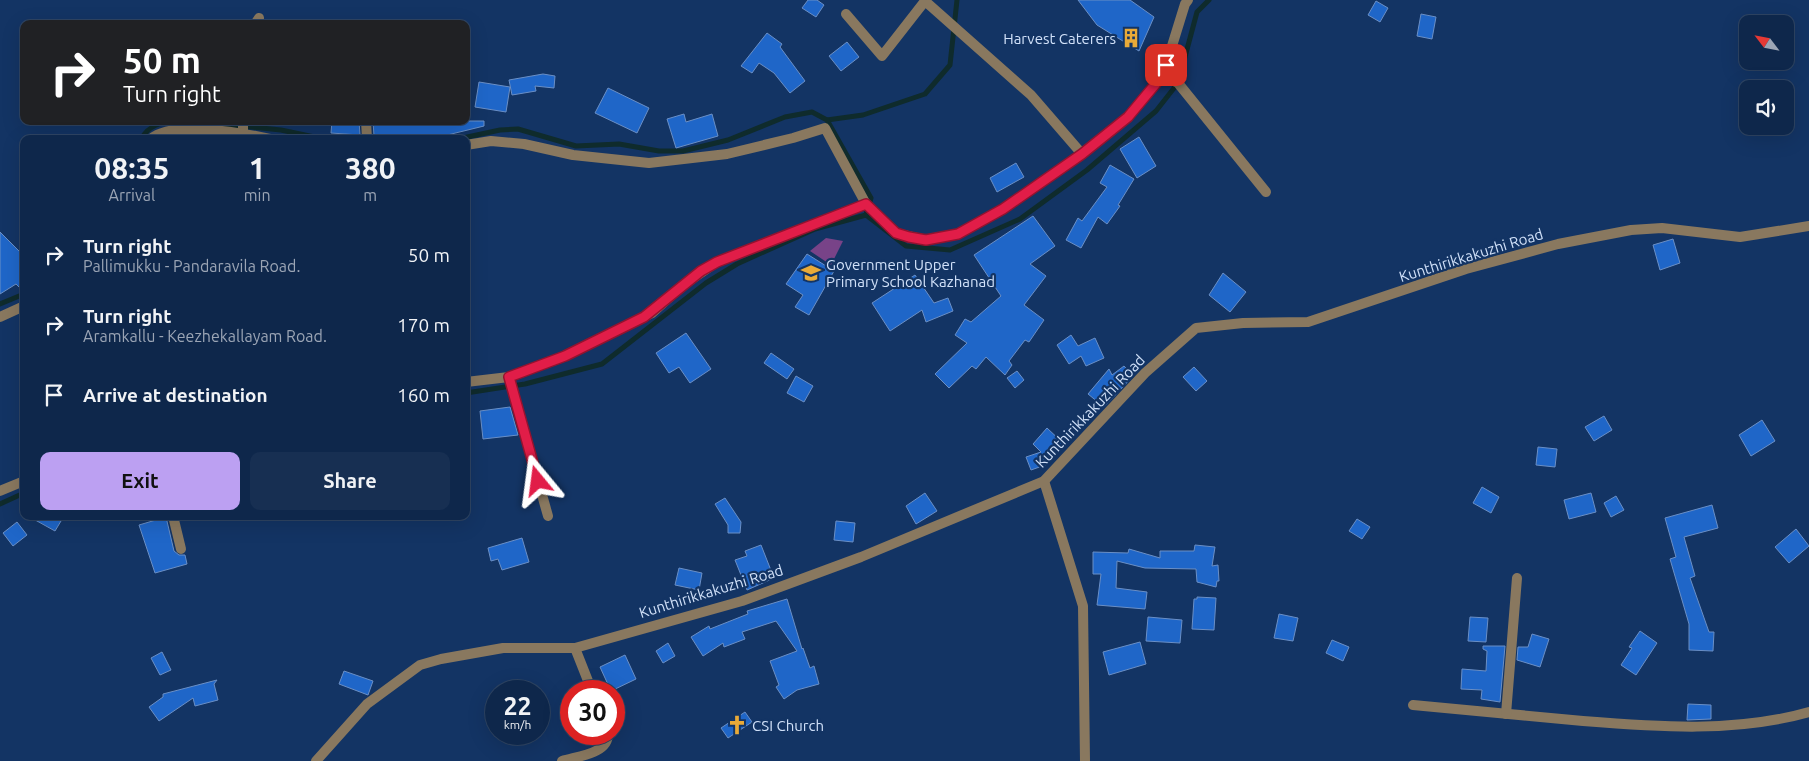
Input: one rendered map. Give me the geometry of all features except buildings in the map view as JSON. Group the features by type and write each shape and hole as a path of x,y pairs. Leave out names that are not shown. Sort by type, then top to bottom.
{"street":[{"path":"846,14 882,56 925,0 1031,95 1082,154"},
{"path":"470,144 491,141 524,144 573,155 649,163 727,154 794,138 825,128 866,204 896,233 926,240 958,234 1003,209 1082,154 1128,117 1163,75 1184,4 1188,0"},
{"path":"1163,75 1178,83 1266,192"},
{"path":"243,125 243,133"},
{"path":"156,135 168,130 212,130 252,135"},
{"path":"470,382 509,377 565,356 644,317 701,271 717,262 866,204"},
{"name":"Kunthirikkakuzhi Road","path":"316,761 367,704 420,665 441,658 503,648 575,648 742,601 861,557 1044,481 1145,373 1196,328 1243,323 1308,322 1466,270 1558,244 1631,230 1662,228 1740,237 1809,226"},
{"path":"0,317 20,308"},
{"path":"509,377 548,516"},
{"path":"1044,481 1083,606 1085,761"},
{"path":"0,491 20,483"},
{"path":"173,520 181,549"},
{"path":"1506,714 1517,578"},
{"path":"575,648 588,680"},
{"path":"1413,705 1649,727 1697,726 1784,719 1809,712"},
{"path":"562,761 600,749 603,745"}],"shaded area":[{"path":"826,238 843,241 831,265 810,251"}],"waterway":[{"path":"827,120 863,115 925,94 950,65 957,0"},
{"path":"470,136 500,130 518,129 576,146 619,144 659,151 683,151 728,140 785,117 812,112 827,120 871,198 866,215 906,246 950,250 1020,219 1087,170 1156,111 1178,83 1197,12 1209,0"},
{"path":"143,135 156,125"},
{"path":"230,125 281,130 305,135"},
{"path":"470,392 525,384 602,364 706,283 737,264 815,229 866,215"},
{"path":"0,304 20,296"},
{"path":"0,504 20,495"}],"place":[{"name":"Harvest Caterers","path":"1131,38"},
{"name":"Government Upper Primary School Kazhanad","path":"811,273"},
{"name":"CSI Church","path":"737,725"}],"route":[{"path":"538,481 509,377 565,356 652,313 701,271 717,262 866,204 896,233 926,240 958,234 1003,209 1082,154 1128,117 1163,75 1166,65"}]}
